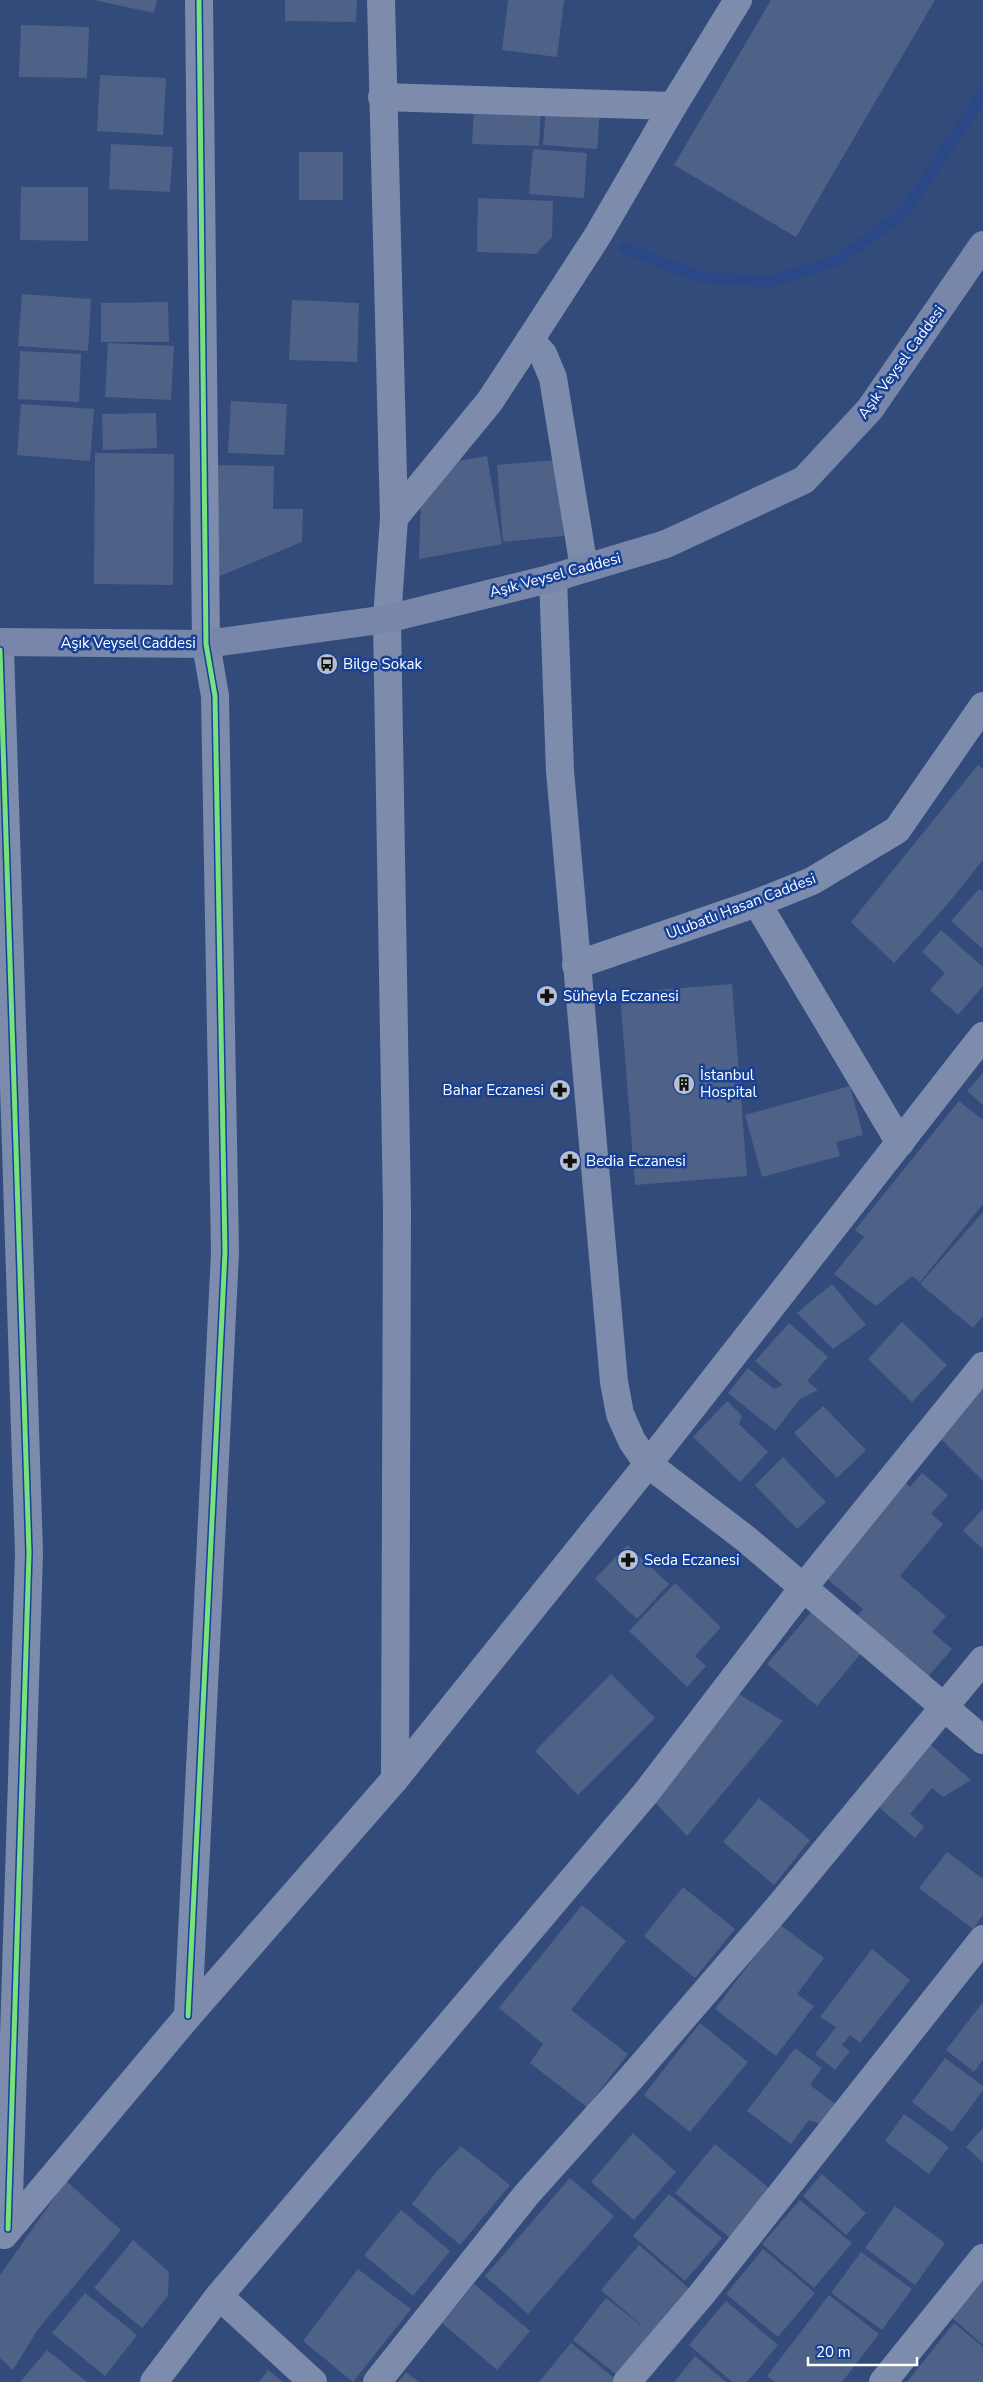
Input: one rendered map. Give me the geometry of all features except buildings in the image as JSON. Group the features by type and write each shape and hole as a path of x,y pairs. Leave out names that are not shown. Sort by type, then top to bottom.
{"main road":[{"name":"Aşık Veysel Caddesi","path":"0,642 206,644 387,619 553,578 666,544 804,480 870,409 983,245"}],"street":[{"path":"188,2016 225,1252 215,696 206,644 199,0"},
{"path":"381,0 394,518 387,619 397,1211 395,1780"},
{"path":"394,518 490,401 598,235 673,106 738,0"},
{"path":"382,97 673,106"},
{"path":"530,340 543,354 553,378 584,568"},
{"path":"553,578 560,771 614,1382 620,1414 632,1442 648,1464 746,1539 983,1740"},
{"path":"0,650 29,1553 4,2235"},
{"name":"Ulubatlı Hasan Caddesi","path":"576,965 757,903 812,881 897,830 983,706"},
{"path":"757,903 900,1143"},
{"path":"4,2235 188,2016 395,1780 648,1464 983,1036"},
{"path":"154,2382 219,2296 646,1793 803,1588 983,1366"},
{"path":"377,2382 527,2194 746,1946 983,1660"},
{"path":"627,2382 702,2294 983,1938"},
{"path":"883,2382 983,2258"},
{"path":"219,2296 313,2382"}],"waterway":[{"path":"624,248 700,277 770,282 838,260 904,213 983,94"}],"cycle path":[{"path":"188,2016 225,1252 215,696 206,644 199,0"},
{"path":"0,650 29,1553 8,2229"}],"place":[{"name":"Bilge Sokak","path":"327,664"},
{"name":"Süheyla Eczanesi","path":"547,996"},
{"name":"İstanbul Hospital","path":"684,1084"},
{"name":"Bahar Eczanesi","path":"560,1090"},
{"name":"Bedia Eczanesi","path":"570,1161"},
{"name":"Seda Eczanesi","path":"628,1560"}]}
